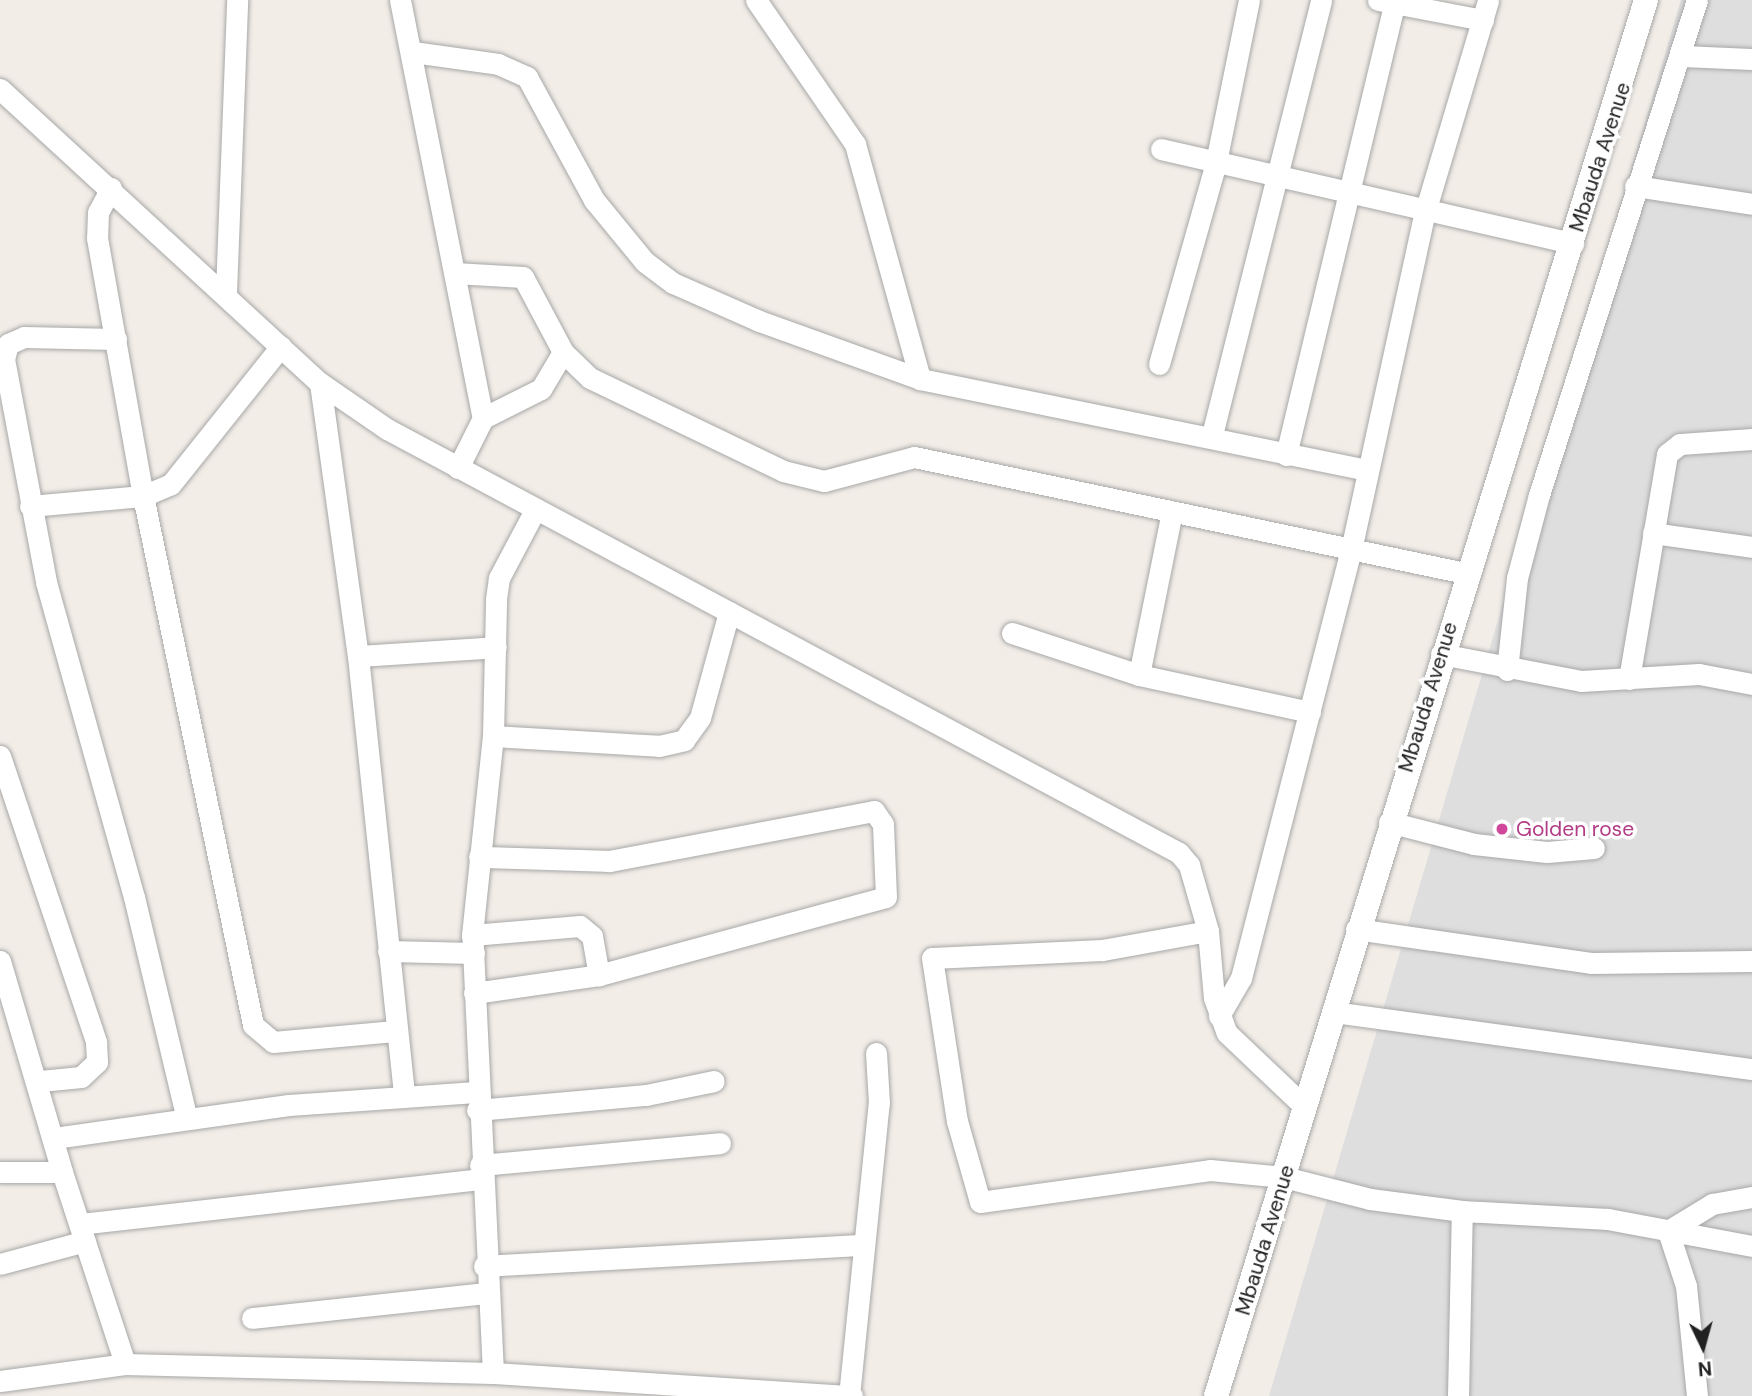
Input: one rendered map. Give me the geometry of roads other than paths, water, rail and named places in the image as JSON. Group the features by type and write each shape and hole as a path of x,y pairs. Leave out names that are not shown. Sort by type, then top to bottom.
{"street":[{"path":"226,292 237,0"},
{"path":"400,0 413,52 483,418"},
{"path":"756,0 855,144 920,379"},
{"path":"1159,364 1216,162 1249,0"},
{"path":"1212,435 1274,176 1321,0"},
{"name":"Mbauda Avenue","path":"1216,1396 1465,573 1573,243 1646,0"},
{"path":"1507,670 1517,578 1539,495 1635,186 1682,56 1697,0"},
{"path":"1219,1016 1241,978 1351,550 1425,212 1485,10 1387,1 1350,194 1286,455"},
{"path":"413,52 498,64 527,77 608,220 673,283 920,379 1212,435 1286,455 1368,470"},
{"path":"1682,56 1752,59"},
{"path":"0,89 226,292 320,383 458,468 535,510 1164,841 1189,865 1208,931 1219,1016 1238,1047 1305,1107"},
{"path":"1161,149 1425,212 1573,243"},
{"path":"1635,186 1752,204"},
{"path":"111,188 96,224 143,496 253,1025 273,1042 395,1031"},
{"path":"455,274 523,277 563,352 590,377 783,471 824,481 914,457 1465,573"},
{"path":"117,339 24,337 5,350 30,506 186,1116"},
{"path":"30,506 143,496 189,469 281,346"},
{"path":"458,468 483,418 541,389 563,352"},
{"path":"320,383 358,656 395,1031 404,1094"},
{"path":"1629,680 1667,454 1680,444 1752,439"},
{"path":"493,1373 485,1293 476,1101 473,944 479,858 493,736 499,578 535,510"},
{"path":"1139,675 1172,512"},
{"path":"1653,533 1752,547"},
{"path":"493,736 659,746 684,740 700,718 729,612"},
{"path":"1012,633 1139,675 1310,712"},
{"path":"358,656 496,647"},
{"path":"1441,654 1507,670 1581,681 1699,674 1752,684"},
{"path":"0,756 96,1042 97,1062 81,1077 40,1081"},
{"path":"474,993 599,975 883,902 880,817 859,811 706,847 609,861 479,858"},
{"path":"1389,822 1474,844 1547,852 1594,849"},
{"path":"388,951 473,944 580,926 592,936 599,975"},
{"path":"1356,929 1591,963 1752,961"},
{"path":"1208,931 1102,950 933,958 974,1196 989,1203 1210,1170 1284,1177 1370,1199 1462,1211 1560,1213 1752,1246"},
{"path":"0,961 40,1081 62,1172 125,1364"},
{"path":"1334,1012 1752,1069"},
{"path":"0,1381 30,1387 125,1364 493,1373 850,1396 862,1245 879,1103 876,1053"},
{"path":"54,1138 186,1116 404,1094 476,1101 646,1095 714,1081"},
{"path":"0,1264 83,1233 480,1172 720,1143"},
{"path":"0,1172 62,1172"},
{"path":"1668,1231 1712,1204 1752,1197"},
{"path":"1458,1396 1462,1211"},
{"path":"1668,1231 1686,1286 1697,1396"},
{"path":"484,1266 862,1245"},
{"path":"252,1318 485,1293"}],"place":[{"name":"Golden rose","path":"1502,829"}]}
